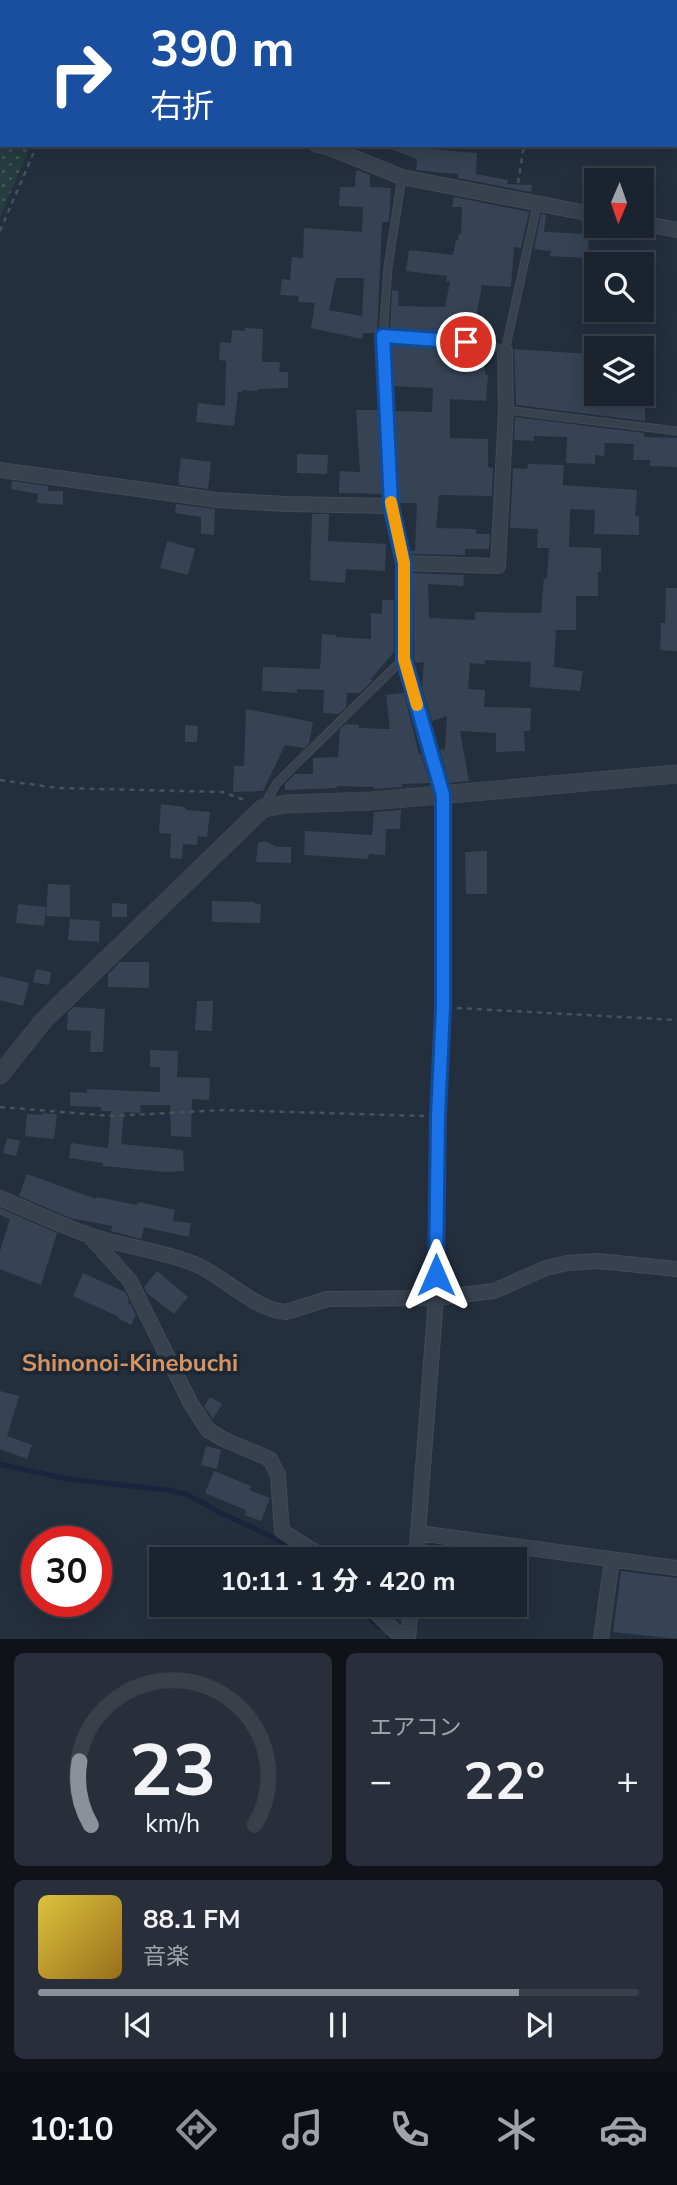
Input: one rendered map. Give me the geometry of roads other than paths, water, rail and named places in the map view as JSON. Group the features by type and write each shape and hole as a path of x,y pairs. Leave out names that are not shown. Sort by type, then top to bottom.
{"street":[{"path":"327,147 402,177 584,213"},
{"path":"654,225 677,230"},
{"path":"404,563 498,566 506,410 505,351"},
{"path":"0,470 216,500 391,506 404,563 404,659 443,795 443,1007 438,1117 436,1298 417,1547"},
{"path":"0,1075 43,1021 263,808 677,774"},
{"path":"0,1198 89,1235 145,1248 198,1266 263,1306 280,1312 327,1299 436,1298 494,1291 546,1268 567,1263 598,1261 677,1269"},
{"path":"89,1235 130,1281 191,1404 208,1430 270,1459 278,1475 282,1531 307,1547"},
{"path":"418,1533 677,1568"},
{"path":"601,1639 612,1559"},
{"path":"380,1617 403,1639"},
{"path":"408,1639 410,1617"}],"lane":[{"path":"391,506 383,336 388,267 402,177"},
{"path":"383,336 487,344 505,351 537,205"},
{"path":"506,410 677,431"},
{"path":"263,808 277,783 404,659"}],"waterway":[{"path":"0,1464 67,1479 186,1494 289,1547"},
{"path":"369,1617 379,1627"},
{"path":"389,1636 392,1639"}],"district":[{"name":"Shinonoi-Kinebuchi","path":"130,1363"}]}
